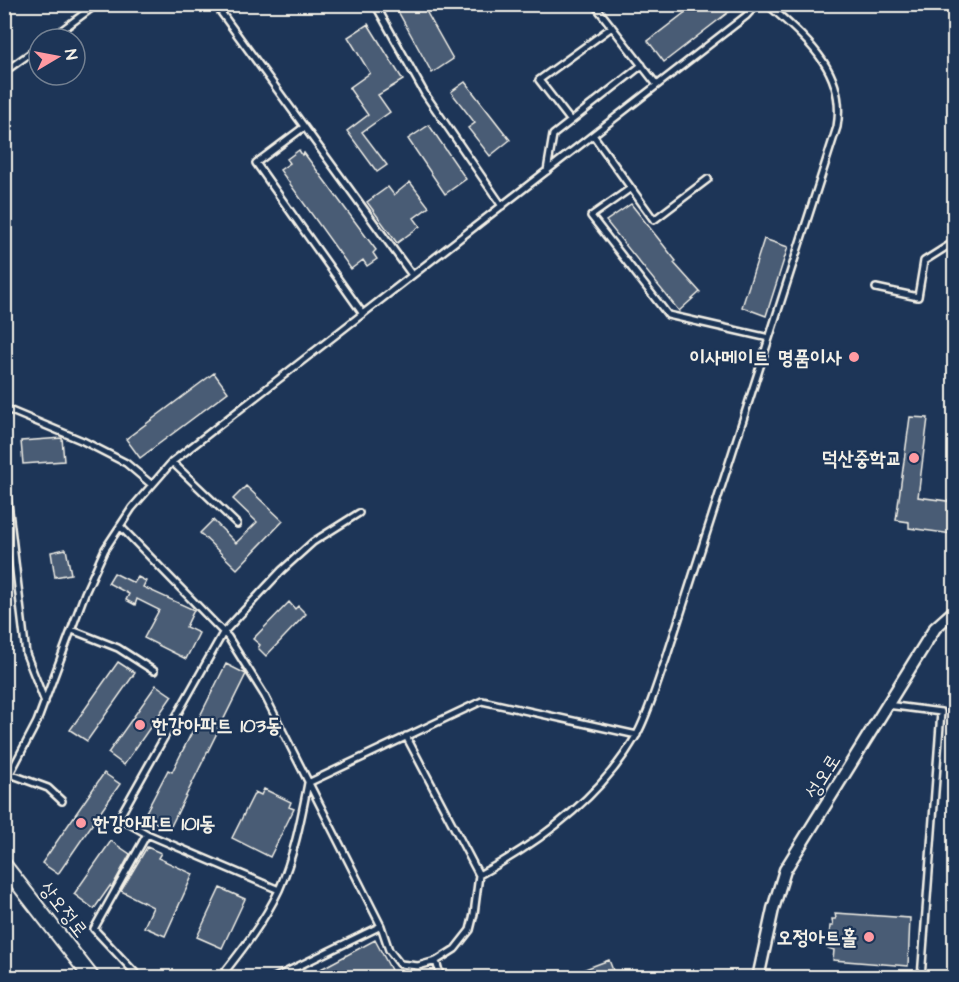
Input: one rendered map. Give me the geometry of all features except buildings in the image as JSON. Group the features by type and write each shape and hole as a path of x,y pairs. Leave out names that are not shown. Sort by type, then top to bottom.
{"street":[{"name":"성오로","path":"758,978 773,909 785,870 935,628 954,611"},
{"name":"상오정로","path":"4,865 88,976"}],"lane":[{"path":"66,27 97,4"},
{"path":"215,4 412,275"},
{"path":"375,4 425,94 502,206"},
{"path":"594,4 657,85"},
{"path":"4,785 38,723 85,593 105,549 132,508 172,462 746,16 758,4"},
{"path":"479,875 570,814 609,777 637,735 666,659 834,138 840,112 837,89 824,61 801,34 766,4"},
{"path":"570,120 539,80 612,27"},
{"path":"4,72 27,56"},
{"path":"547,171 553,135 642,65"},
{"path":"304,127 256,163 363,314"},
{"path":"593,135 654,220 708,179"},
{"path":"631,188 591,216 668,315 769,338"},
{"path":"876,288 918,297 924,261 954,242"},
{"path":"4,408 83,441 126,463 152,485"},
{"path":"172,462 237,524"},
{"path":"4,469 26,654 45,702"},
{"path":"279,890 147,834 119,818 223,633 282,570 313,542 358,513"},
{"path":"120,526 223,633 266,696 381,926 390,950 400,964 418,966 436,961 455,949 470,930 479,875 406,736"},
{"path":"72,630 118,648 154,671"},
{"path":"308,783 482,701 637,735"},
{"path":"887,705 941,712 921,978"},
{"path":"10,774 48,788 62,801"},
{"path":"220,978 249,941 279,890 298,836 308,783"},
{"path":"140,978 94,929 147,834"},
{"path":"274,978 381,926"},
{"path":"436,961 441,978"}],"place":[{"name":"이사메이트 명품이사","path":"854,357"},
{"name":"덕산중학교","path":"914,458"},
{"name":"한강아파트 103동","path":"140,725"},
{"name":"한강아파트 101동","path":"81,823"},
{"name":"오정아트홀","path":"869,937"}]}
